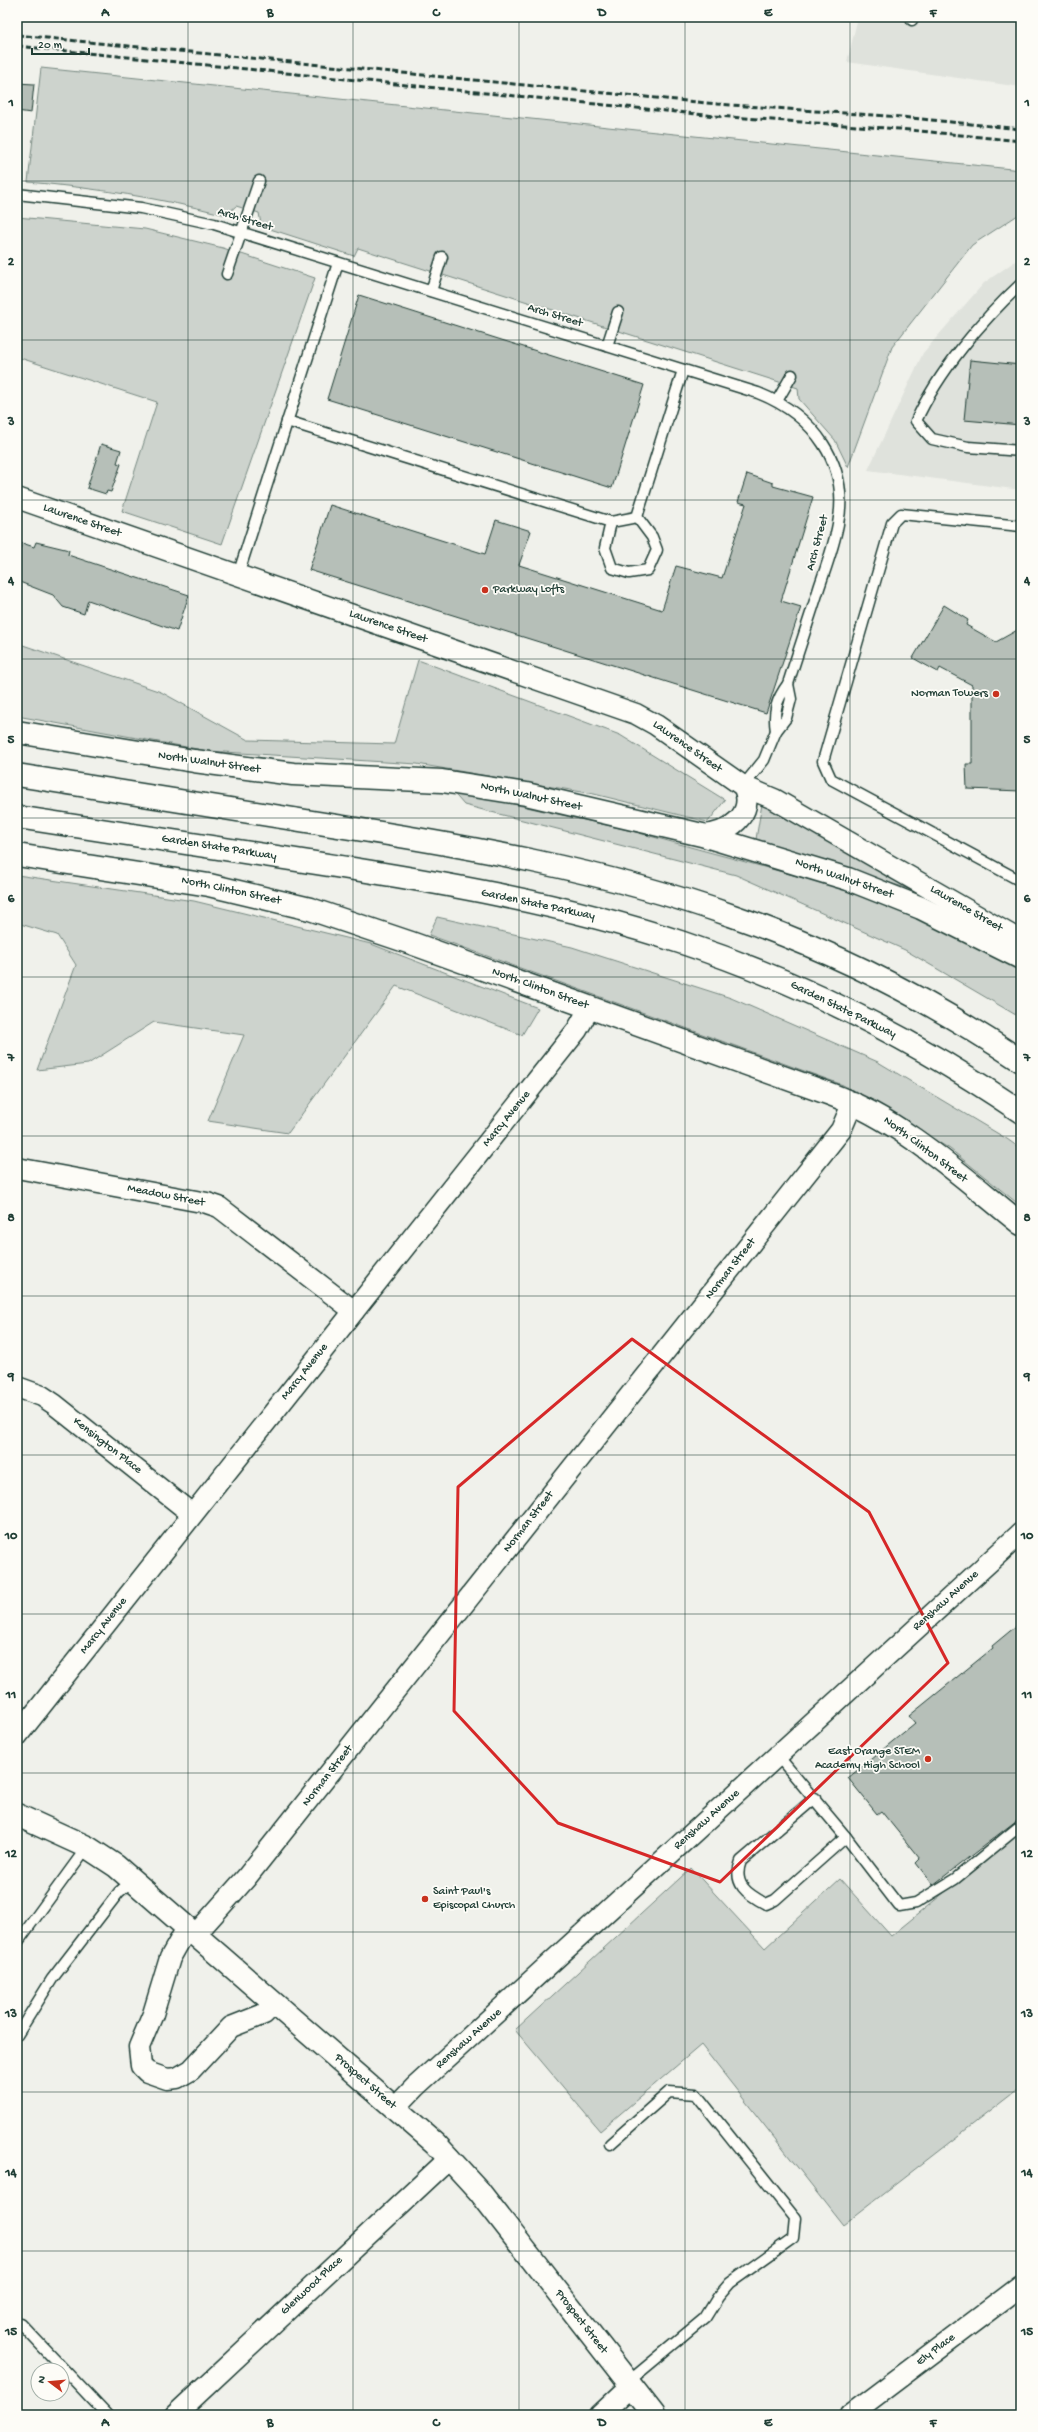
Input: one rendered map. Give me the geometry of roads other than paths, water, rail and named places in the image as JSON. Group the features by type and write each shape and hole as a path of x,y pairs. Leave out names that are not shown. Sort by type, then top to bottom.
{"main road":[{"name":"North Walnut Street","path":"17,732 125,751 294,774 420,780 485,786 702,835 798,863 896,897 951,921 1020,941"},
{"path":"17,775 397,835 523,858 609,878 701,905 764,927 856,967 945,1013 1021,1061"},
{"name":"Garden State Parkway","path":"17,817 389,875 479,892 613,922 678,941 775,977 867,1021 935,1058 1021,1112"},
{"name":"North Clinton Street","path":"17,855 209,885 310,909 590,1007 854,1102 906,1133 1021,1224"},
{"name":"Prospect Street","path":"17,1815 86,1847 133,1880 395,2108 450,2158 479,2191 654,2415"}],"street":[{"name":"Lawrence Street","path":"17,498 636,714 656,725 743,786 774,799 1020,941"},
{"path":"702,835 722,832 735,824 746,804 743,786"},
{"name":"Marcy Avenue","path":"17,1736 577,1030 590,1007"},
{"name":"Norman Street","path":"274,2004 264,2014 231,2027 203,2058 182,2075 166,2079 147,2072 141,2066 139,2047 153,2014 170,1958 191,1932 246,1878 841,1130 854,1102"},
{"name":"Meadow Street","path":"17,1168 207,1203 219,1207 354,1311"},
{"name":"Kensington Place","path":"17,1387 42,1396 54,1404 192,1514"},
{"name":"Renshaw Avenue","path":"395,2108 421,2082 1021,1533"},
{"name":"Glenwood Place","path":"175,2415 450,2158"},
{"name":"Ely Place","path":"850,2415 1021,2286"},
{"path":"600,2415 630,2384"}],"lane":[{"path":"227,274 259,181"},
{"name":"Arch Street","path":"17,194 165,212 241,232 683,370 777,401 799,416 820,438 831,459 840,496 836,536 788,684 779,696 774,714 776,731 764,760 743,786"},
{"path":"431,291 442,257"},
{"path":"238,575 338,262"},
{"path":"1021,284 988,316 927,396 916,421 932,439 968,447 1021,451"},
{"path":"607,346 618,312"},
{"path":"637,517 683,370"},
{"path":"777,401 792,375"},
{"path":"288,421 611,522 637,517"},
{"path":"1021,526 901,514 892,523 823,761 831,779 1021,881"},
{"path":"611,522 605,548 612,568 629,573 648,570 657,550 652,537 637,517"},
{"path":"778,1756 815,1798 899,1906 916,1904 955,1879 1021,1825"},
{"path":"815,1798 741,1861 737,1873 740,1884 752,1897 766,1904 846,1837"},
{"path":"17,1943 86,1847"},
{"path":"17,2035 52,1979 119,1892 133,1880"},
{"path":"610,2144 669,2092 696,2094 795,2218 793,2238 730,2283 718,2297 705,2318 630,2384"},
{"path":"17,2323 20,2324 108,2415"}],"railway":[{"path":"17,35 717,104 901,117 1021,129"},
{"path":"17,46 716,116 900,129 1021,141"}],"place":[{"name":"Parkway Lofts","path":"485,590"},
{"name":"Norman Towers","path":"996,694"},
{"name":"East Orange STEM Academy High School","path":"928,1759"},
{"name":"Saint Paul's Episcopal Church","path":"425,1899"}]}
